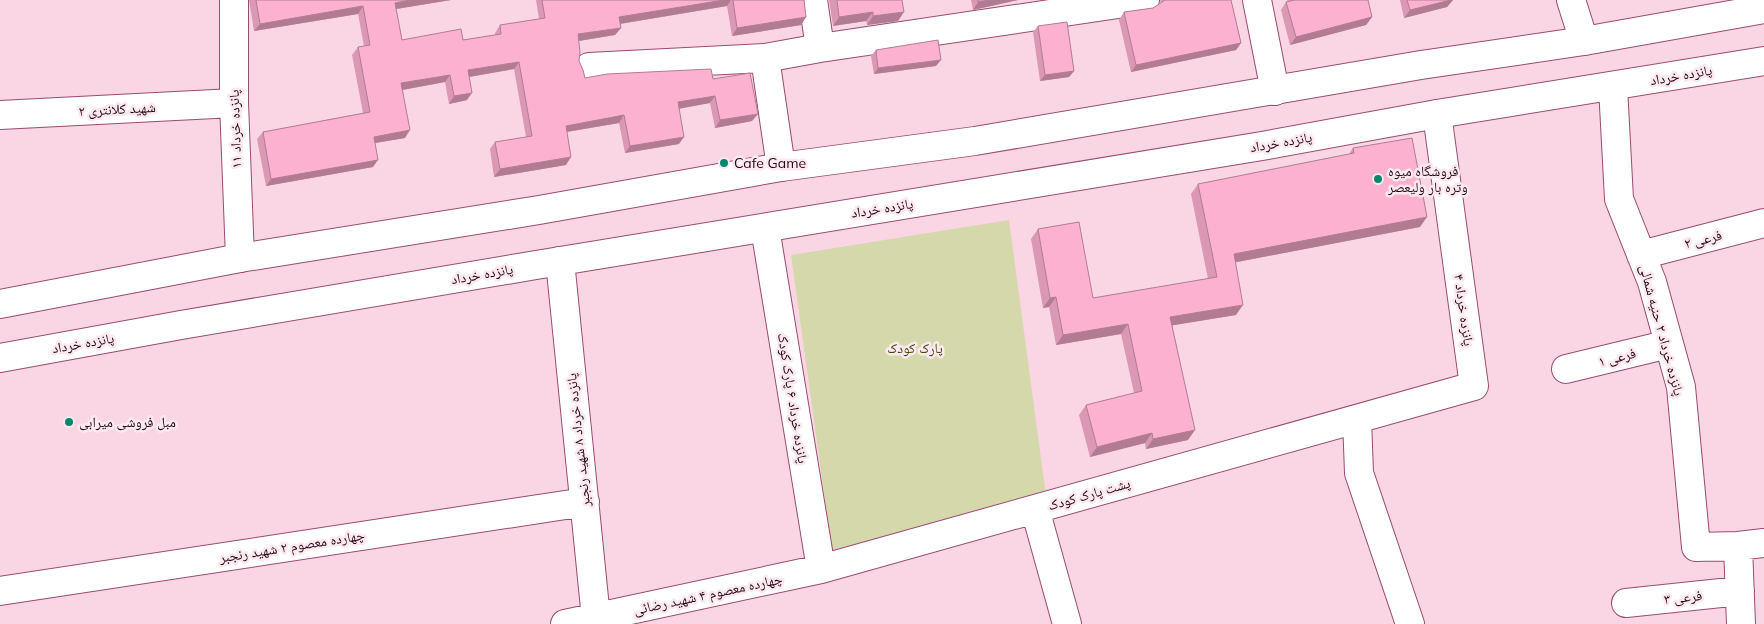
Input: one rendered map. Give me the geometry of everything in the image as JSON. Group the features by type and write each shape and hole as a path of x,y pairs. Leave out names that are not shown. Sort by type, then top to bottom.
{"street":[{"name":"پانزده خرداد ۱۱","path":"234,0 234,103 240,258"},
{"path":"813,0 820,48"},
{"path":"589,67 765,58 820,48 1144,0"},
{"path":"1257,0 1275,91"},
{"path":"1571,0 1584,40"},
{"path":"0,304 240,258 539,210 781,167 975,141 1764,9"},
{"path":"765,58 781,167"},
{"name":"پانزده خرداد","path":"0,358 181,325 1262,146 1437,114 1613,87 1764,60"},
{"name":"پانزده خرداد ۲ حنیه شمالی","path":"1613,87 1619,199 1652,282 1681,387 1696,547 1751,544 1740,591 1741,624"},
{"name":"شهید کلانتری ۲","path":"0,115 234,103"},
{"name":"پانزده خرداد ۴","path":"1357,419 1474,386 1437,114"},
{"name":"فرعی ۲","path":"1641,255 1764,223"},
{"name":"پانزده خرداد ۶ پارک کودک","path":"764,228 821,569"},
{"name":"پانزده خرداد ۸ شهید رنجبر","path":"560,261 597,621"},
{"name":"فرعی ۱","path":"1566,369 1669,344"},
{"path":"1357,419 1359,473 1410,624"},
{"name":"پشت پارک کودک","path":"821,569 1357,419"},
{"name":"چهارده معصوم ۲ شهید رنجبر","path":"0,591 585,502"},
{"path":"1034,509 1067,624"},
{"name":"چهارده معصوم ۴ شهید رضائی","path":"565,624 597,621 821,569"},
{"name":"فرعی ۳","path":"1626,603 1740,591"}],"green space":[{"name":"پارک کودک","path":"1009,220 1046,496 832,550 791,255"}],"building":[{"path":"256,0 410,0 395,3 402,40 461,29 463,40 501,34 500,25 545,18 542,0 724,0 619,17 621,28 578,34 579,61 585,78 607,74 711,69 713,79 750,73 758,114 720,120 715,96 678,102 684,137 630,146 624,115 566,126 571,157 500,169 495,142 532,136 519,62 468,70 472,93 454,96 450,75 401,83 410,130 374,137 378,160 271,179 263,132 370,112 358,47 370,45 363,6 260,24"},
{"path":"733,0 804,0 806,17 737,28"},
{"path":"837,0 902,0 904,12 873,16 873,12 839,17"},
{"path":"1165,0 1231,0 1241,43 1136,65 1124,12 1153,8"},
{"path":"1295,0 1368,0 1372,17 1296,37 1286,2"},
{"path":"1407,0 1451,0 1410,10"},
{"path":"1067,22 1074,71 1045,75 1038,26"},
{"path":"938,40 941,60 878,68 876,50"},
{"path":"1412,138 1427,217 1234,254 1243,305 1170,317 1195,430 1153,439 1152,433 1097,447 1086,405 1142,391 1128,324 1063,335 1056,297 1050,298 1038,229 1079,222 1093,298 1217,277 1198,184 1354,153 1353,148"}],"place":[{"name":"Cafe Game","path":"724,163"},
{"name":"فروشگاه میوه وتره بار ولیعصر","path":"1378,179"},
{"name":"مبل فروشی میرابی","path":"69,422"}]}
